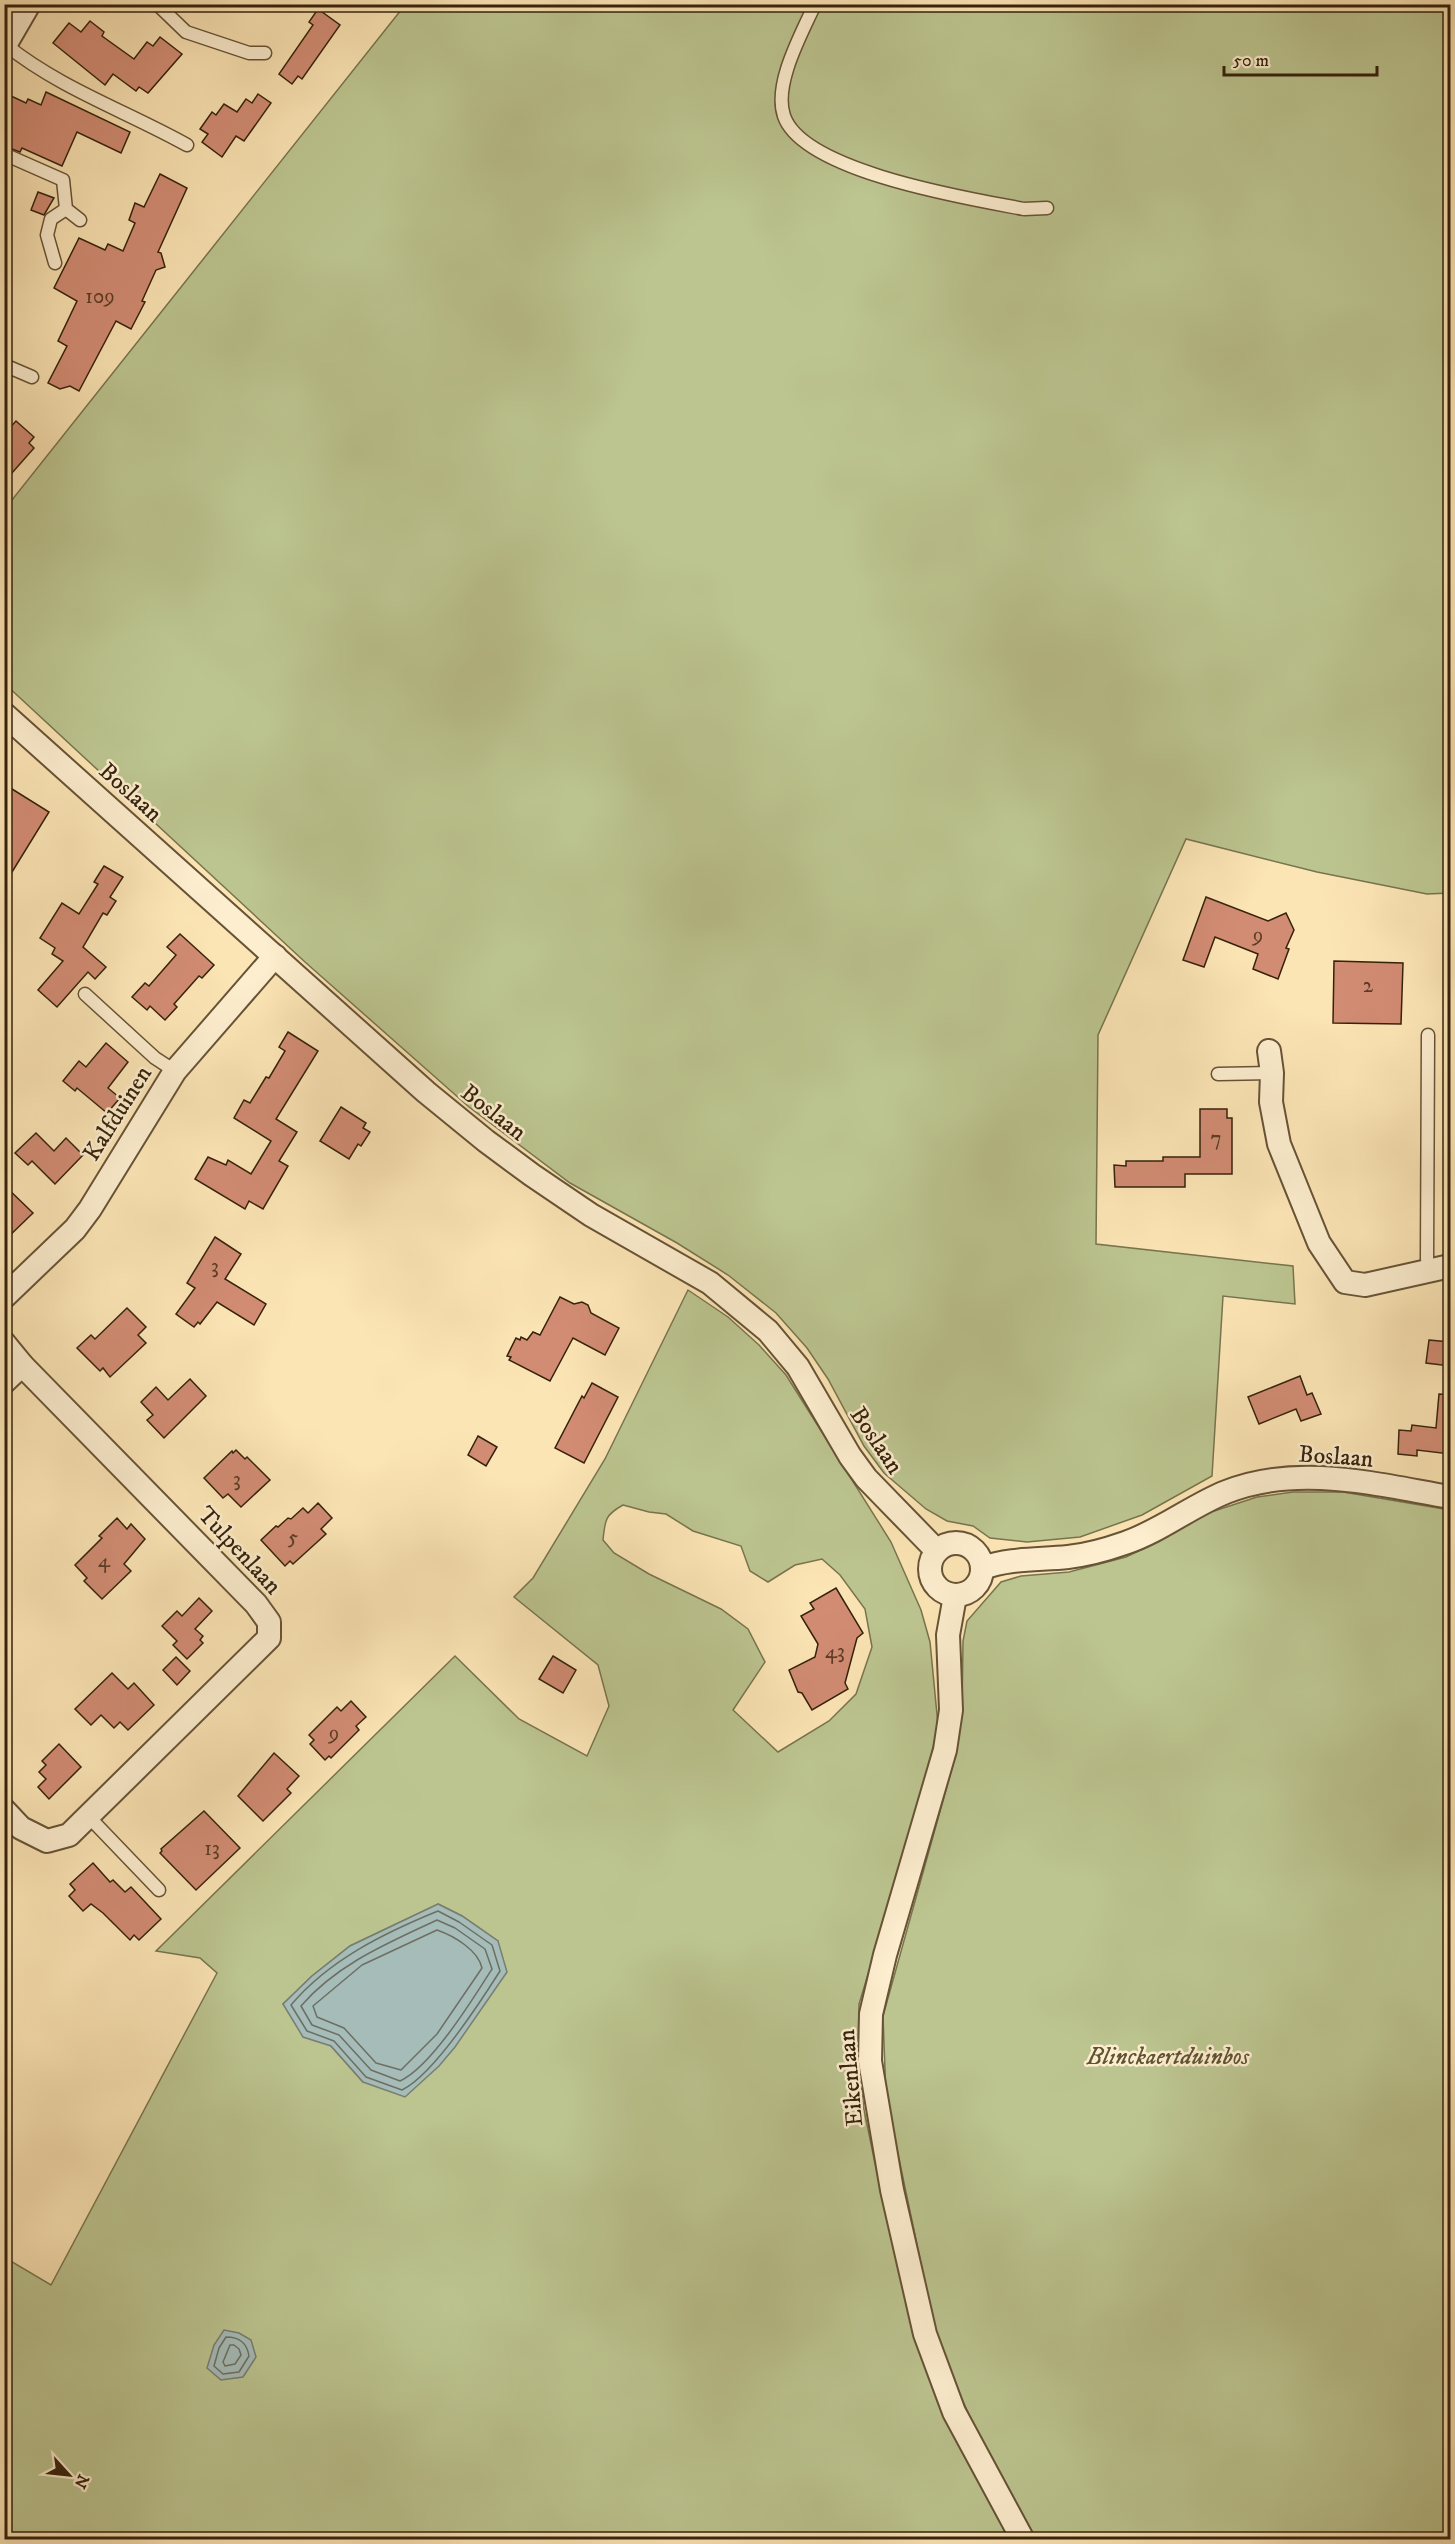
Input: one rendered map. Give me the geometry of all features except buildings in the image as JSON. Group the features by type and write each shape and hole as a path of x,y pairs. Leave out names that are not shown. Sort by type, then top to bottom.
{"street":[{"path":"5,46 29,4"},
{"name":"Boslaan","path":"4,714 426,1092 486,1141 591,1215 710,1283 768,1331 798,1367 850,1456 866,1478 937,1551"},
{"name":"Kalfduinen","path":"4,1297 75,1228 90,1209 175,1071 275,956"},
{"path":"1270,1062 1271,1102 1279,1144 1319,1243 1345,1282 1365,1285 1440,1268"},
{"path":"4,1343 22,1365 4,1382"},
{"name":"Tulpenlaan","path":"4,1810 21,1828 47,1841 69,1835 260,1650 269,1638 269,1622 256,1604 22,1365"},
{"name":"Boslaan","path":"983,1568 998,1562 1070,1557 1126,1543 1201,1503 1229,1490 1257,1482 1299,1478 1334,1479 1450,1497"},
{"path":"949,1544 964,1544 976,1551 983,1568 979,1582 973,1590 955,1596 940,1590 930,1575 931,1562 937,1551 949,1544"},
{"name":"Eikenlaan","path":"955,1596 948,1635 951,1710 945,1750 871,2014 870,2061 892,2190 925,2334 954,2412 1023,2540"}],"lane":[{"path":"157,4 172,21 186,32 249,53 265,53"},
{"path":"815,4 787,68 781,99 784,117 795,134 818,151 884,179 929,191 1024,209 1047,208"},
{"path":"5,46 81,94 149,124 187,144"},
{"path":"4,154 63,180 66,209 80,220"},
{"path":"55,263 47,235 51,219 66,209"},
{"path":"4,365 33,377"},
{"path":"85,994 155,1058 175,1071"},
{"path":"1428,1035 1427,1259 1440,1268"},
{"path":"1218,1074 1270,1062"},
{"path":"90,1817 159,1890"}],"green space":[{"path":"405,5 1450,5 1450,893 1427,894 1317,872 1186,839 1098,1035 1096,1244 1293,1266 1295,1304 1223,1296 1212,1476 1142,1515 1080,1537 1027,1542 990,1538 973,1526 947,1521 926,1509 884,1473 864,1446 828,1379 807,1348 776,1313 728,1275 677,1243 570,1183 469,1107 305,962 5,684 4,510"},
{"path":"688,1290 728,1317 759,1345 786,1375 891,1542 921,1610 930,1642 938,1725 923,1793 859,2004 858,2058 864,2110 882,2197 1016,2539 5,2539 4,2257 51,2285 217,1973 200,1958 156,1951 455,1656 519,1719 587,1756 609,1706 598,1665 514,1597 533,1578 605,1459","holes":["623,1505 666,1514 693,1531 741,1546 750,1571 768,1582 795,1565 822,1559 840,1575 865,1609 872,1647 856,1694 829,1721 778,1752 733,1710 765,1662 748,1629 721,1609 649,1574 614,1553 603,1540 604,1528 609,1515","438,1904 462,1916 498,1941 363,2082 331,2046 283,2004 312,1976 350,1946"]},
{"name":"Blinckaertduinbos","path":"1293,1492 1343,1492 1450,1510 1450,2539 1034,2539 986,2452 950,2373 936,2335 886,2097 883,2016 956,1754 962,1712 963,1641 967,1621 1001,1582 1021,1576 1069,1572 1126,1557 1167,1537 1205,1514 1257,1497"}],"water":[{"path":"438,1904 462,1916 498,1941 507,1972 455,2047 439,2066 405,2097 363,2082 331,2046 303,2037 283,2004 312,1976 350,1946"},
{"path":"224,2330 239,2333 251,2340 256,2357 243,2377 221,2380 207,2368 214,2345"}]}
